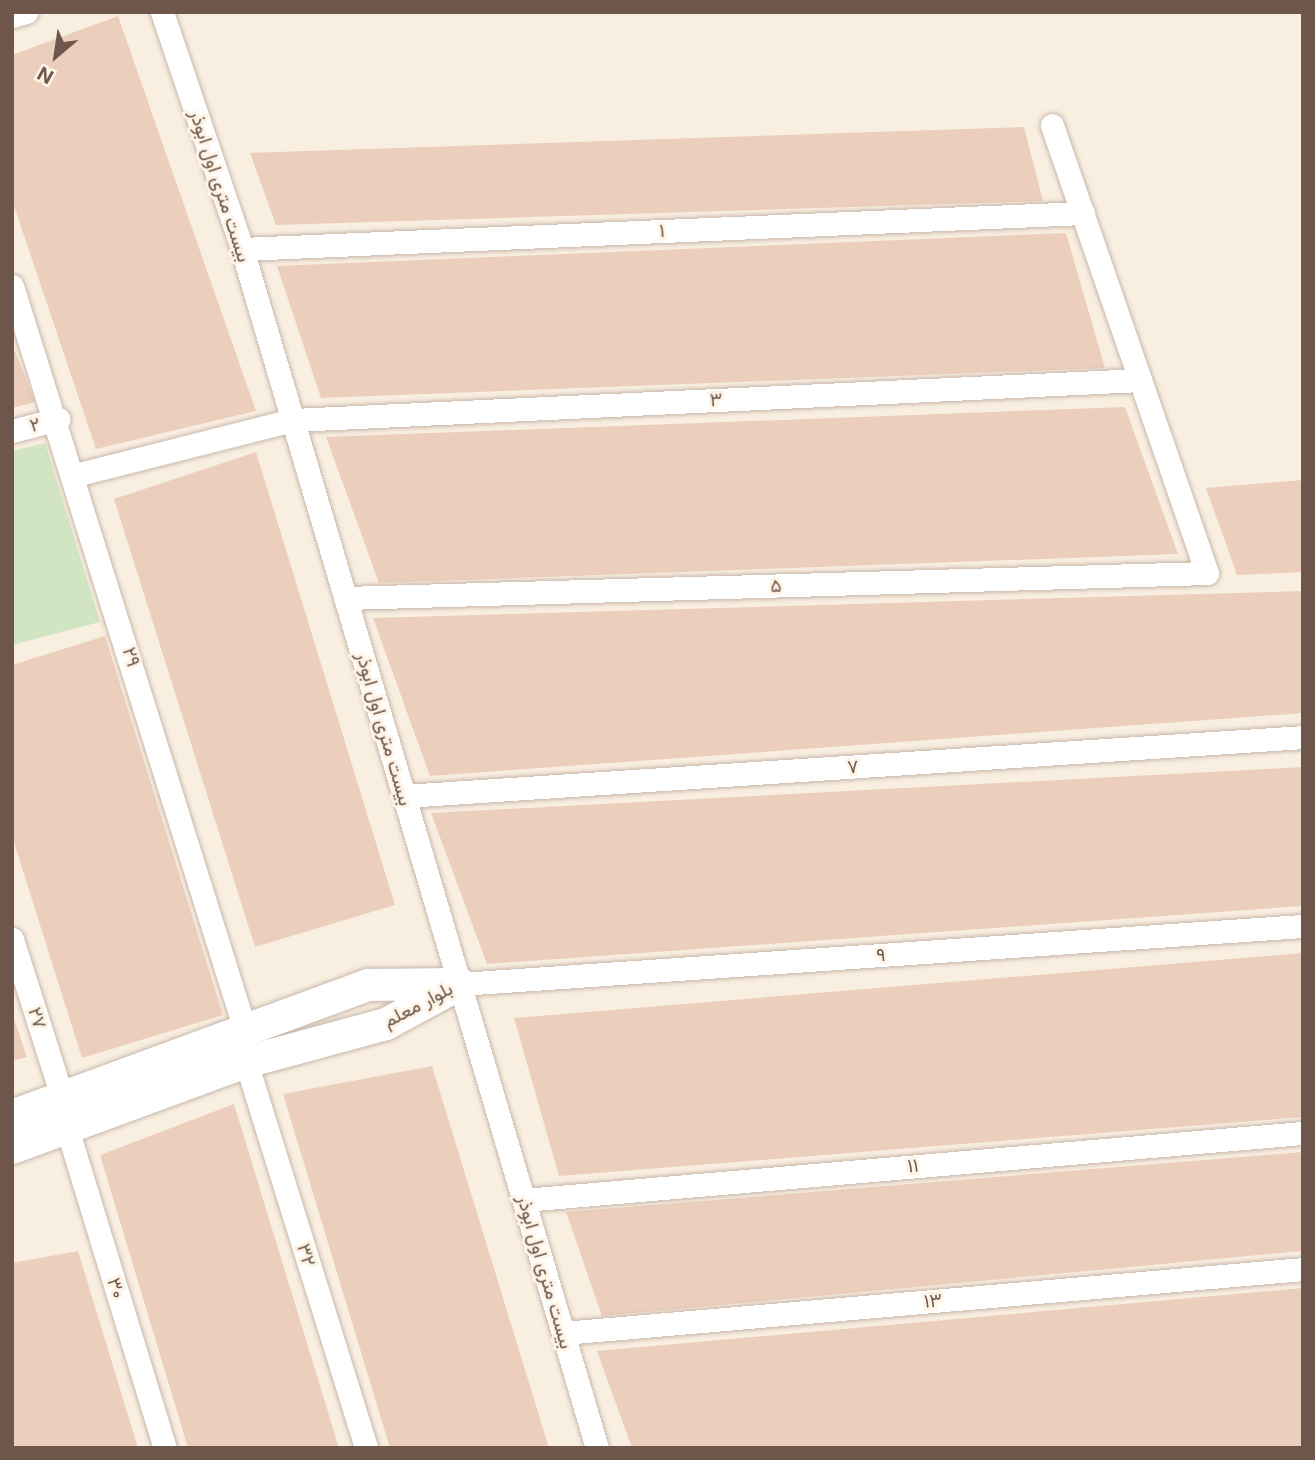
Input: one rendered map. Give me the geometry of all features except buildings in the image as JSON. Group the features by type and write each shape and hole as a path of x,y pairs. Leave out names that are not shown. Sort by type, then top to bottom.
{"street":[{"path":"12,16 26,12"},
{"name":"بیست متری اول ابوذر","path":"162,12 242,249 597,1448"},
{"path":"1052,125 1140,380"},
{"name":"۱","path":"242,249 1083,213"},
{"name":"۲۹","path":"12,286 58,419 246,1030"},
{"name":"۳","path":"75,475 293,420 1140,380"},
{"name":"۵","path":"345,598 1207,573 1140,380"},
{"name":"۲","path":"12,431 58,419"},
{"name":"۷","path":"404,796 1303,737"},
{"name":"۹","path":"460,984 1303,926"},
{"name":"۲۷","path":"12,939 62,1097"},
{"name":"بلوار معلم","path":"12,1116 369,985 460,984"},
{"name":"بلوار معلم","path":"12,1148 246,1062 386,1024 460,984"},
{"name":"۳۲","path":"246,1062 366,1448"},
{"name":"۳۰","path":"67,1128 165,1448"},
{"name":"۱۱","path":"524,1200 1303,1133"},
{"name":"۱۳","path":"563,1333 1303,1269"}],"green space":[{"path":"45,443 100,622 12,645 12,451"}]}
